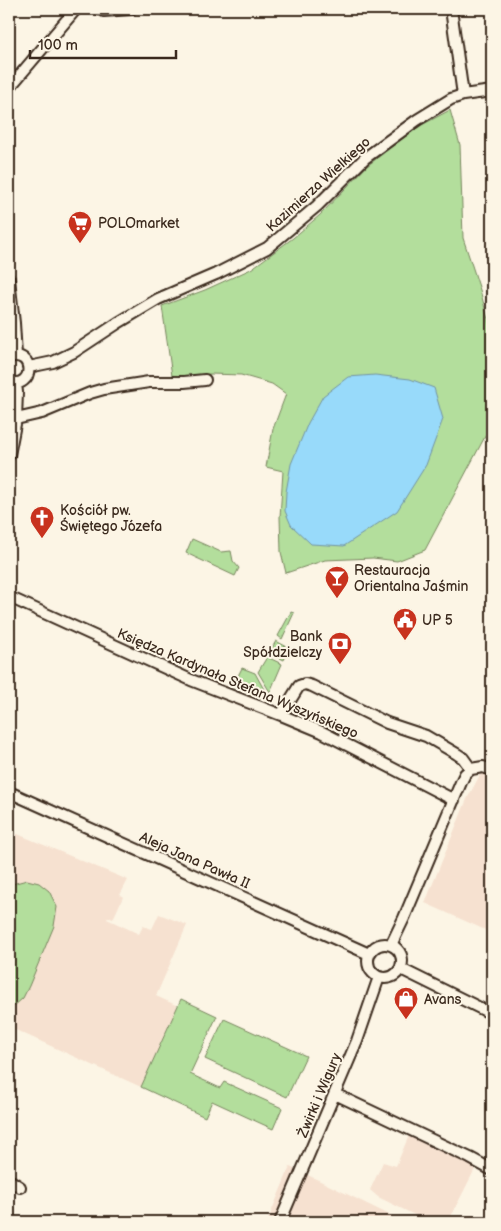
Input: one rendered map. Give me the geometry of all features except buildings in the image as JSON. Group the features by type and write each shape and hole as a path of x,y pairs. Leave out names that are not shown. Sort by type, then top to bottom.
{"street":[{"path":"9,88 76,9"},
{"path":"99,9 104,11 131,9"},
{"path":"451,9 463,94"},
{"name":"Kazimierza Wielkiego","path":"29,367 53,362 74,352 158,300 216,274 267,248 317,206 365,158 417,120 463,94 492,91"},
{"path":"9,279 14,322 12,356 24,359 29,367 27,376 20,383 12,383 17,392 16,419 11,433 9,455"},
{"path":"16,419 42,413 104,389 149,382 205,380"},
{"name":"Księdza Kardynała Stefana Wyszyńskiego","path":"9,597 191,680 281,714 343,742 454,800"},
{"path":"281,714 299,686 305,684 387,723 426,736 463,758 471,768"},
{"path":"392,944 465,774 471,768 483,767 492,770"},
{"name":"Aleja Jana Pawła II","path":"9,792 369,954"},
{"path":"381,944 392,944 402,957 401,969 391,977 379,977 374,974 368,965 369,954 372,949 381,944"},
{"path":"401,969 492,1014"},
{"name":"Żwirki i Wigury","path":"280,1222 357,1041 379,977"},
{"path":"335,1094 492,1170"},
{"path":"9,1180 20,1187"}],"shaded area":[{"path":"481,773 492,775 492,933 425,903 467,799"},
{"path":"15,833 128,880 120,895 123,897 113,919 108,917 107,919 139,934 143,926 152,929 159,914 187,925 156,996 178,1006 141,1087 9,1027 9,846"},
{"path":"410,1133 476,1167 448,1222 429,1222 378,1197 370,1190 383,1162 396,1166"},
{"path":"290,1167 312,1177 404,1222 267,1222"}],"green space":[{"path":"450,110 460,145 463,238 492,334 489,429 425,550 397,561 373,558 325,560 286,573 281,552 280,517 283,471 266,467 273,429 286,394 272,384 241,375 172,376 162,306 205,290 251,269 320,215 367,166 418,127"},
{"path":"192,539 221,552 231,551 233,561 239,568 235,576 186,553"},
{"path":"291,612 294,613 282,639 278,636"},
{"path":"276,641 289,648 284,660 269,653"},
{"path":"267,657 282,664 270,692 258,672"},
{"path":"242,668 255,673 267,695 262,698 233,686"},
{"path":"27,880 39,883 49,891 57,907 54,926 29,986 23,998 13,1007 9,1008 9,887 12,884"},
{"path":"181,999 217,1016 190,1074 220,1088 224,1082 282,1108 273,1129 212,1101 205,1117 141,1087"},
{"path":"224,1019 306,1056 287,1097 205,1059"}],"water":[{"path":"375,375 410,379 434,388 443,419 426,465 397,511 344,546 311,544 291,525 285,511 291,464 308,423 323,396 348,377"}],"place":[{"name":"POLOmarket","path":"80,244"},
{"name":"Kościół pw. Świętego Józefa","path":"42,539"},
{"name":"Restauracja Orientalna Jaśmin","path":"337,599"},
{"name":"UP 5","path":"405,641"},
{"name":"Bank Spółdzielczy","path":"340,665"},
{"name":"Avans","path":"406,1020"}]}
